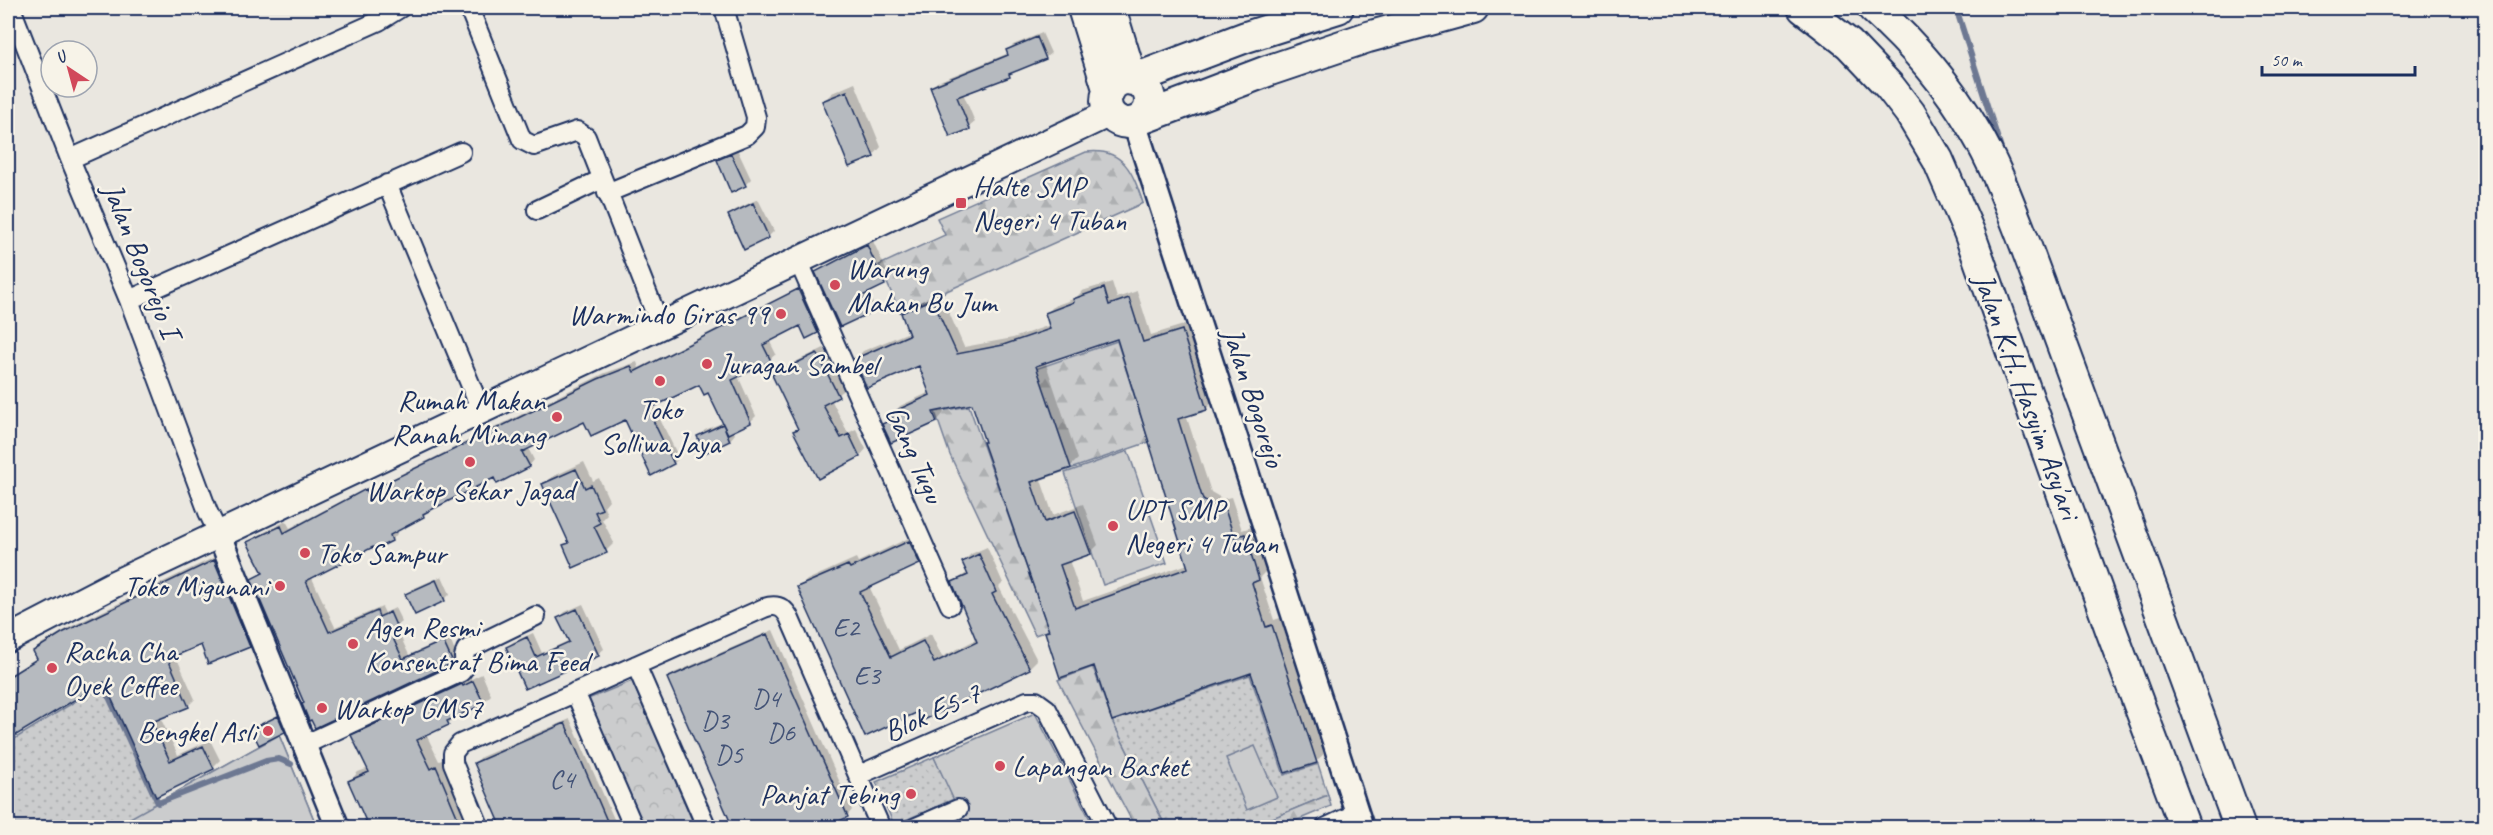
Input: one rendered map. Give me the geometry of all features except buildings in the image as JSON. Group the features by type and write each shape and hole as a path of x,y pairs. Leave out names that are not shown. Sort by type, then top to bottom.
{"highway":[{"path":"1083,8 1125,105"},
{"path":"1110,8 1125,105"},
{"path":"1125,105 1246,37 1338,8"},
{"path":"1125,105 1473,8"},
{"name":"Jalan K.H. Hasyim Asy'ari","path":"1803,8 1842,38 1872,67 1911,113 1928,140 1952,189 2185,828"},
{"path":"1842,38 1871,8"},
{"name":"Jalan K.H. Hasyim Asy'ari","path":"1871,8 1908,42 1943,83 1962,109 1992,163 2025,244 2239,827"}],"main road":[{"path":"8,639 114,584 1125,105"}],"street":[{"name":"Jalan Bogorejo I","path":"10,8 129,300 208,512 219,535"},
{"path":"70,159 379,21 400,8"},
{"path":"469,8 522,140 534,147 577,131 586,137 660,325"},
{"path":"537,210 747,135 755,127 756,117 724,8"},
{"name":"Jalan Bogorejo","path":"1125,105 1360,820"},
{"path":"129,300 461,152"},
{"path":"387,184 481,410"},
{"name":"Gang Tugu","path":"798,260 950,605"},
{"path":"219,535 338,828"},
{"path":"480,828 455,769 452,756 460,744 769,606 780,607 789,617 881,828"},
{"path":"304,745 461,672 465,667 466,650 536,616"},
{"path":"636,665 707,828"},
{"path":"575,692 634,828"},
{"name":"Blok E5-7","path":"859,775 1028,701 1039,702 1047,709 1108,828"},
{"path":"914,828 958,809"},
{"path":"1325,828 1360,820"}],"green space":[{"path":"1086,152 1110,154 1125,164 1131,172 1143,203 900,312 879,265 945,235 937,218"},
{"path":"1117,341 1149,442 1032,482 1003,397 1015,376"},
{"path":"969,406 1049,630 1035,635 950,455 935,412"},
{"path":"1128,451 1167,563 1103,585 1065,473"},
{"path":"1093,667 1112,721 1166,827 1135,827 1058,680"},
{"path":"1250,675 1284,775 1318,764 1328,795 1251,827 1166,827 1112,721"},
{"path":"632,681 695,827 644,827 588,699"},
{"path":"103,684 157,803 279,735 317,827 8,828 8,743"},
{"path":"1035,713 1094,827 947,827 963,820 934,757"},
{"path":"279,735 317,827 114,827"},
{"path":"1255,746 1277,797 1247,810 1226,758"},
{"path":"934,757 954,799 894,825 876,782"},
{"path":"1328,795 1331,806 1281,827 1251,827"}],"waterway":[{"path":"1956,8 2001,149"},
{"path":"103,684 158,803 266,761 279,759 291,764"}],"place":[{"name":"Halte SMP Negeri 4 Tuban","path":"961,203"},
{"name":"Warung Makan Bu Jum","path":"835,285"},
{"name":"Warmindo Giras 99","path":"781,314"},
{"name":"Juragan Sambel","path":"707,364"},
{"name":"Toko Solliwa Jaya","path":"660,381"},
{"name":"Rumah Makan Ranah Minang","path":"557,417"},
{"name":"Warkop Sekar Jagad","path":"470,462"},
{"name":"UPT SMP Negeri 4 Tuban","path":"1113,526"},
{"name":"Toko Sampur","path":"305,553"},
{"name":"Toko Migunani","path":"280,586"},
{"name":"Agen Resmi Konsentrat Bima Feed","path":"353,644"},
{"name":"Racha Cha Oyek Coffee","path":"52,668"},
{"name":"Warkop GM57","path":"322,708"},
{"name":"Bengkel Asli","path":"268,731"},
{"name":"Lapangan Basket","path":"1000,766"},
{"name":"Panjat Tebing","path":"911,794"}]}
